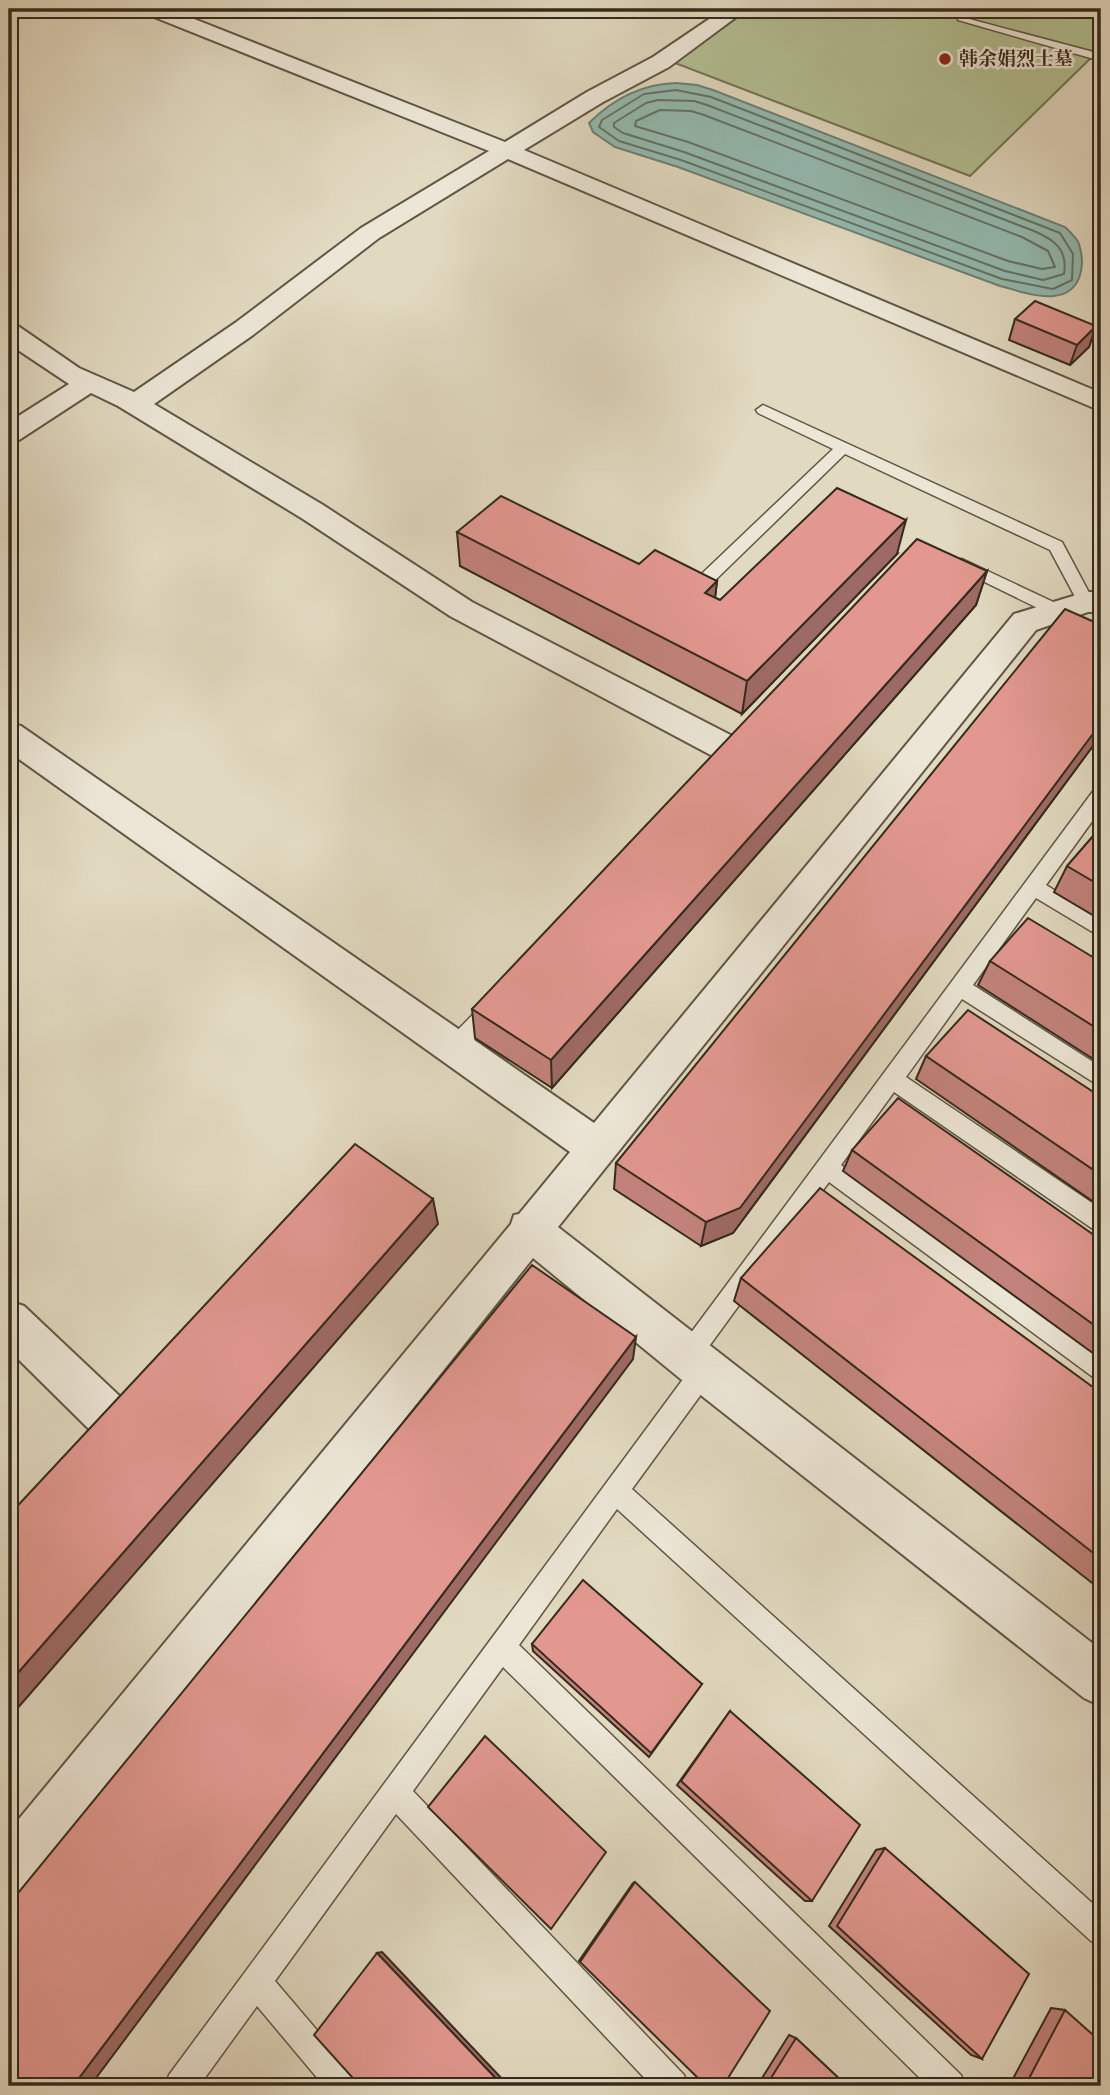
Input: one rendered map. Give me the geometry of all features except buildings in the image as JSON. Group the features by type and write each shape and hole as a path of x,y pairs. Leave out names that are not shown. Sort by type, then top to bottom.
{"street":[{"path":"151,9 508,151 1101,403"},
{"path":"135,404 244,329 370,233 595,97 661,62 737,9"},
{"path":"9,332 70,373 135,404 313,512 461,609 734,752"},
{"path":"9,434 90,382"},
{"path":"9,1872 1025,622 1082,605"},
{"path":"9,734 597,1148"},
{"path":"529,1229 696,1364 1101,1681"},
{"path":"9,1321 114,1422"}],"lane":[{"path":"962,18 1101,58"},
{"path":"762,410 1056,546 1082,605"},
{"path":"697,588 844,447"},
{"path":"951,559 1082,605"},
{"path":"180,2086 616,1490 827,1167 1101,795"},
{"path":"1033,887 1101,929"},
{"path":"960,987 1101,1078"},
{"path":"454,1048 511,988"},
{"path":"892,1079 1101,1222"},
{"path":"827,1167 1101,1369"},
{"path":"616,1490 1101,1931"},
{"path":"501,1646 950,2086"},
{"path":"394,1792 673,2086"},
{"path":"256,1982 344,2086"}],"green space":[{"path":"749,9 1101,9 1101,48 970,176 675,63"}],"water":[{"path":"676,83 713,90 1065,227 1079,244 1082,261 1079,278 1070,290 1054,296 1034,295 1000,286 678,167 615,147 593,132 589,123 618,100 651,86"}],"place":[{"name":"韩余娟烈士墓","path":"945,59"}]}
